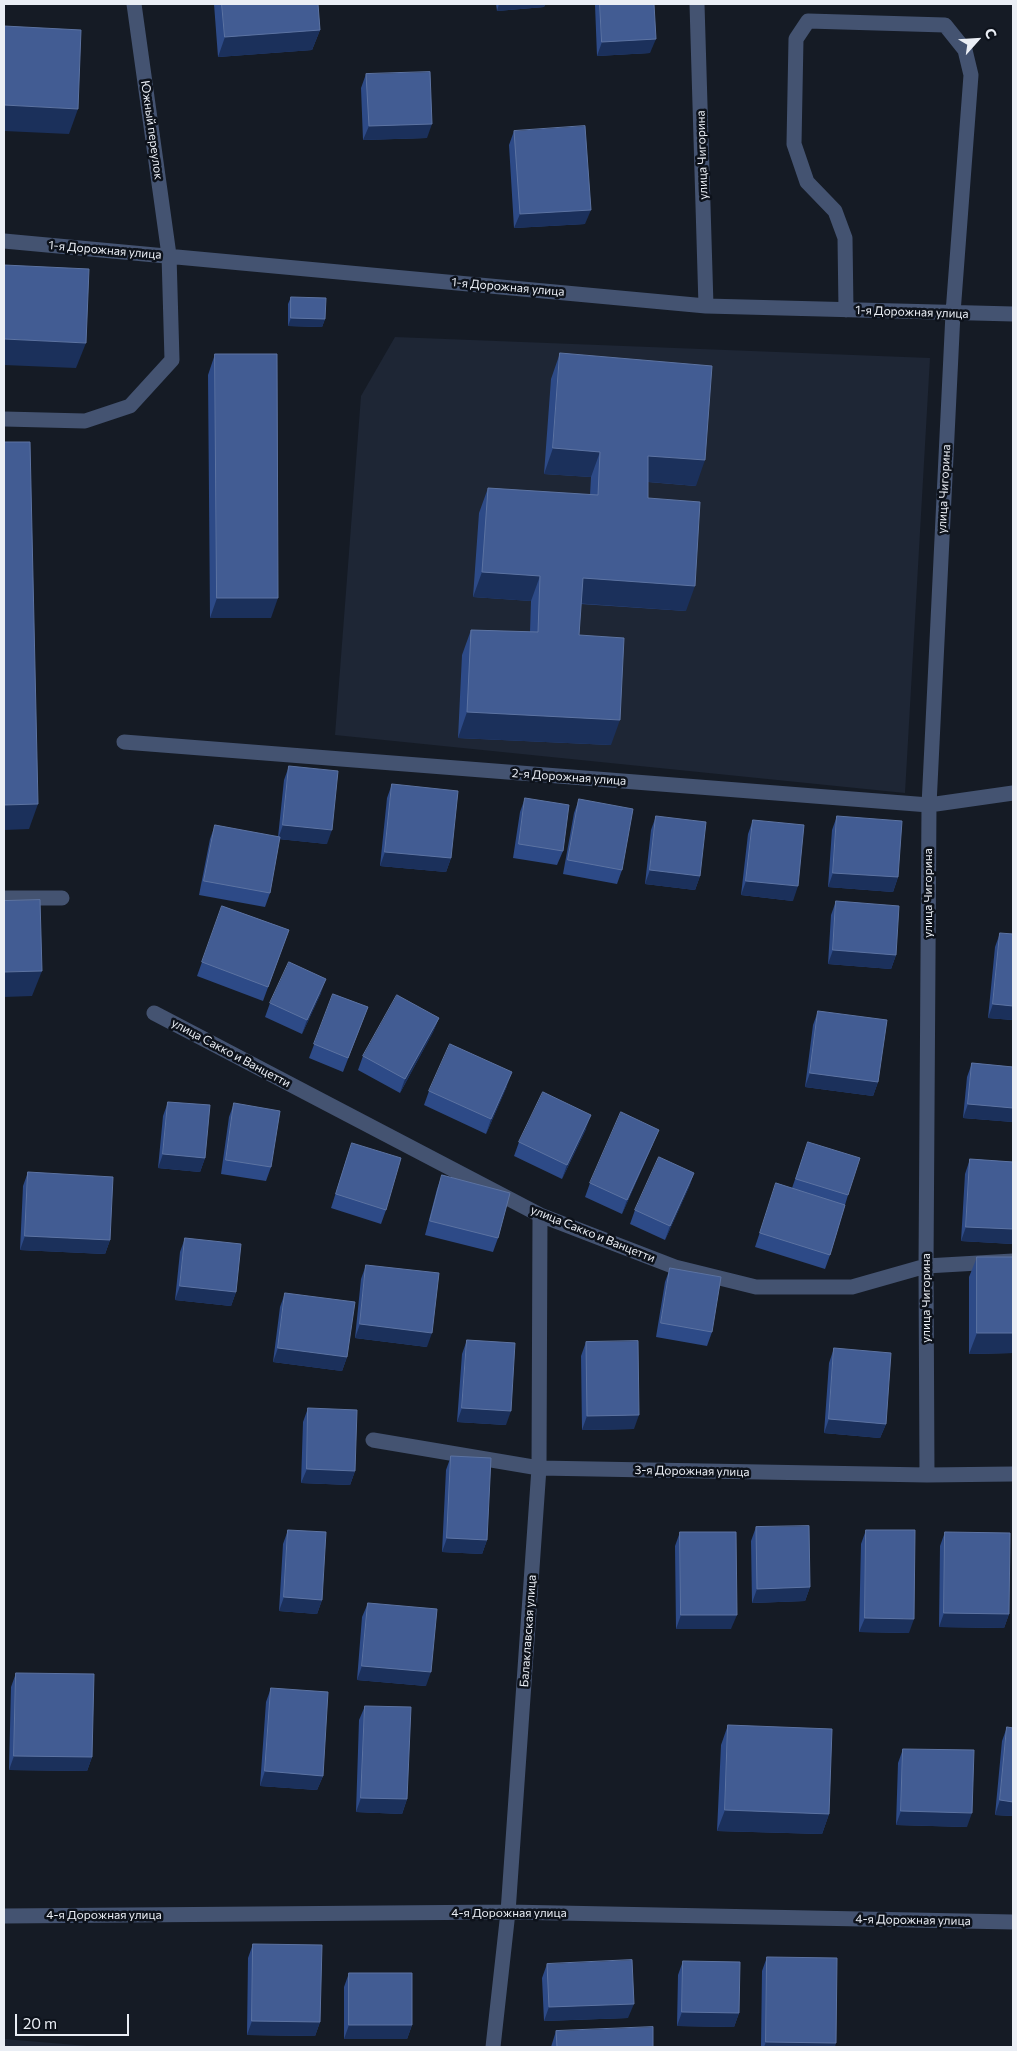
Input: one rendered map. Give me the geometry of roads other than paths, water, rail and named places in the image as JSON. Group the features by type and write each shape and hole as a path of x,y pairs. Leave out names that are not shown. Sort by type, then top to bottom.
{"street":[{"name":"Южный переулок","path":"4,419 85,422 130,406 172,360 169,255 134,4"},
{"name":"улица Чигорина","path":"697,4 706,306"},
{"name":"улица Чигорина","path":"846,310 845,238 834,210 807,182 794,144 796,39 808,21 945,25 965,50 972,75 953,313 929,805 926,1266 927,1475"},
{"name":"1-я Дорожная улица","path":"4,241 706,306 1013,314"},
{"name":"2-я Дорожная улица","path":"124,742 929,805 1013,793"},
{"path":"4,898 62,898"},
{"name":"улица Сакко и Ванцетти","path":"154,1013 540,1214 675,1267 756,1287 852,1287 926,1266 1013,1261"},
{"name":"Балаклавская улица","path":"494,2047 508,1912 539,1468 540,1214"},
{"name":"3-я Дорожная улица","path":"373,1440 539,1468 927,1475 1013,1474"},
{"name":"4-я Дорожная улица","path":"4,1916 508,1912 1013,1922"}]}
